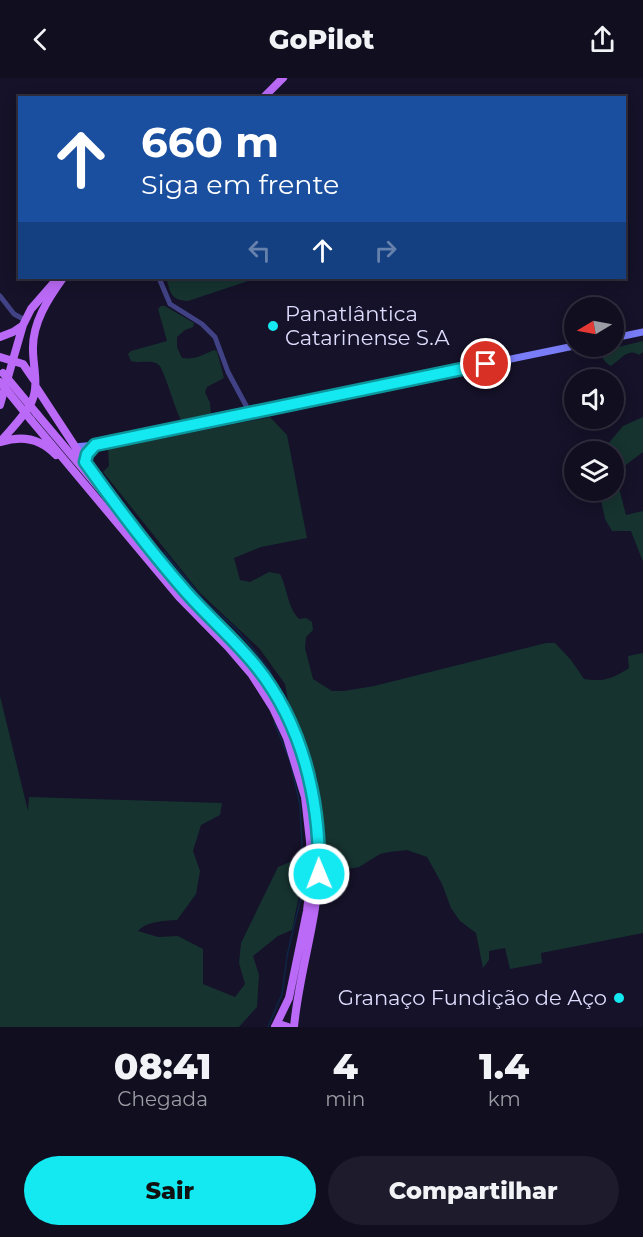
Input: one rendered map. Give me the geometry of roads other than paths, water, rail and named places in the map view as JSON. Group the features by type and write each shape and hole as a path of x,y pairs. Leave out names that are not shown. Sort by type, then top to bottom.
{"main road":[{"path":"265,96 283,78"},
{"path":"0,337 14,332 24,322 41,295 57,279"},
{"path":"0,442 32,401 35,383 33,349 36,326 46,304 62,279"},
{"path":"24,322 32,322 36,326"},
{"path":"0,405 24,322"},
{"path":"624,336 643,332"},
{"path":"75,447 95,445 564,348"},
{"path":"0,357 23,364 115,511 179,597 228,647 258,684 280,722 295,758 309,821 310,886 305,923 288,998 275,1027"},
{"path":"2,371 34,417"},
{"path":"0,382 34,417 186,592 237,644 262,675 283,708 302,751 314,801 319,874 315,911 297,998 294,1027"},
{"path":"0,442 26,438 45,446 115,511"},
{"path":"85,462 87,454 95,445"},
{"path":"275,1027 282,1025 288,1027"}],"street":[{"path":"159,279 170,304 202,324 215,337 228,372 250,413"},
{"path":"0,296 14,314 24,322"}],"waterway":[{"path":"164,552 204,600 251,646 269,669 285,701"},
{"path":"268,1027 282,994 287,956 304,884 300,805 290,761 274,722"}],"place":[{"name":"Panatlântica Catarinense S.A","path":"273,326"},
{"name":"Granaço Fundição de Aço","path":"619,998"}]}
